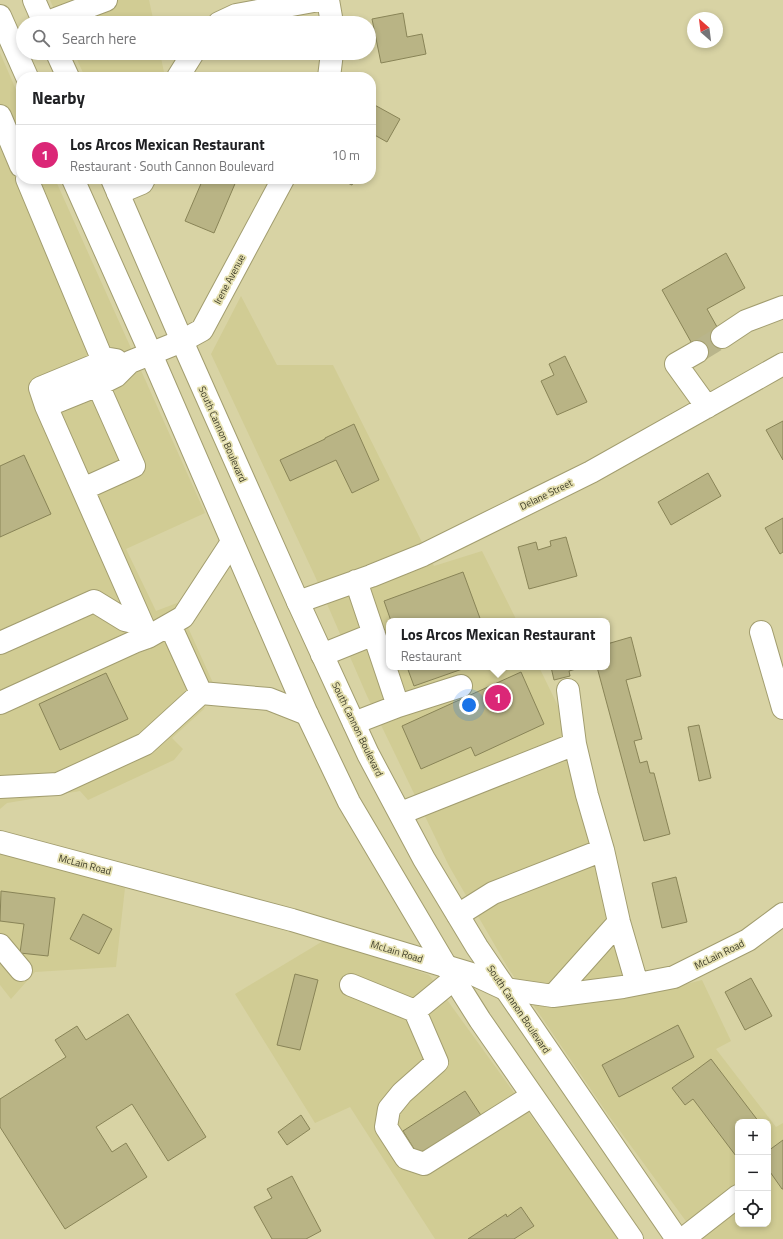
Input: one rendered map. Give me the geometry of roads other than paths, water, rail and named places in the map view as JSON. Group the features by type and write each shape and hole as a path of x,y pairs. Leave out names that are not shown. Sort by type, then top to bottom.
{"main road":[{"path":"34,0 42,16"},
{"path":"64,16 106,0"},
{"path":"234,16 319,0"},
{"path":"328,0 331,16"},
{"path":"0,16 16,52"},
{"path":"19,60 25,72"},
{"path":"60,60 66,72"},
{"path":"181,72 189,60"},
{"path":"330,72 331,60"},
{"path":"0,116 16,154"},
{"path":"29,184 103,361"},
{"path":"75,184 151,354 306,714 349,802 480,1020 632,1239"},
{"path":"115,186 133,184"},
{"name":"Irene Avenue","path":"130,362 182,341 202,330 273,184"},
{"name":"South Cannon Boulevard","path":"115,186 182,341 322,655 368,754 401,813 424,859 505,989 677,1239"},
{"path":"722,337 746,322 783,307"},
{"path":"697,352 676,364 707,407"},
{"path":"130,362 110,359 103,361 40,388 46,406 145,630"},
{"path":"46,406 116,376 130,362"},
{"name":"Delane Street","path":"298,602 423,554 591,472 783,364"},
{"path":"83,489 134,466 98,385"},
{"path":"0,703 134,642 145,630 170,625 183,617 232,542"},
{"path":"356,581 398,706"},
{"path":"0,643 94,601 145,630"},
{"path":"170,625 201,693"},
{"path":"761,632 783,708"},
{"path":"322,655 374,634"},
{"path":"354,723 398,706 461,686"},
{"path":"568,690 575,744 587,795 603,850 619,922 637,984"},
{"path":"0,787 58,784 145,744 201,693 269,699 306,714"},
{"path":"401,813 575,744"},
{"name":"McLain Road","path":"0,842 242,905 450,972 474,975 505,989 553,996 623,987 674,977 748,940 783,914"},
{"path":"458,915 492,893 603,850"},
{"path":"553,996 619,922"},
{"path":"0,945 21,970"},
{"path":"415,1011 450,972"},
{"path":"351,985 415,1011 437,1062 396,1101 386,1127 406,1158 424,1164 532,1096"},
{"path":"683,1239 735,1198"}],"tunnel":[{"path":"697,352 722,337"}],"place":[{"name":"Los Arcos Mexican Restaurant","path":"498,698"}]}
